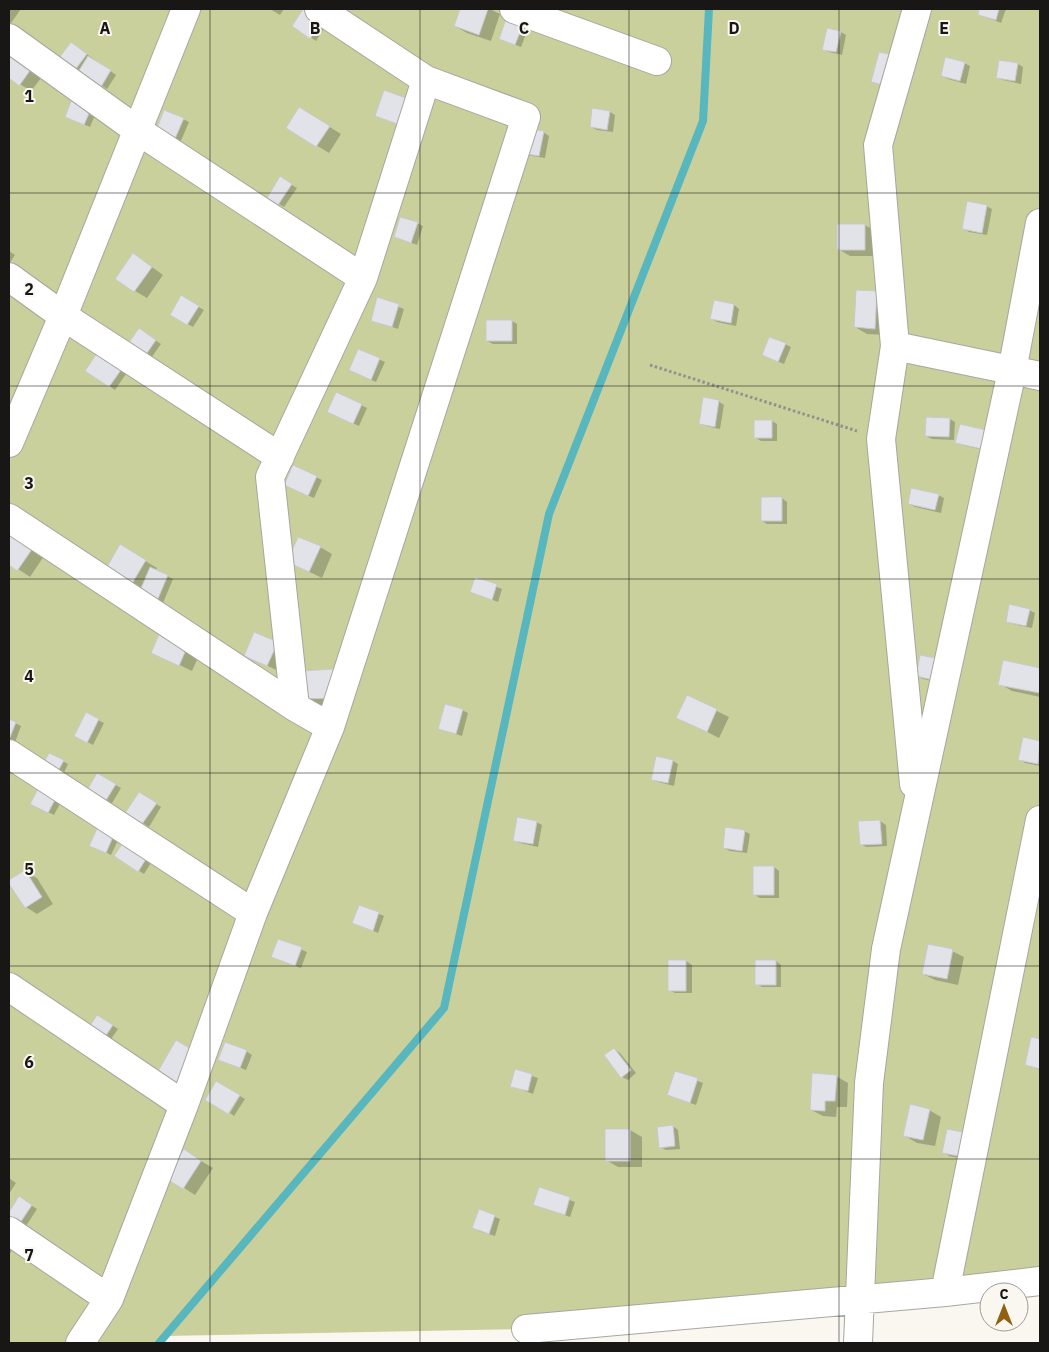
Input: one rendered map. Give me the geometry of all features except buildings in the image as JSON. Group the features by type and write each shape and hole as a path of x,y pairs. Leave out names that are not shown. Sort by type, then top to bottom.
{"street":[{"path":"9,443 63,316 186,9"},
{"path":"80,1343 109,1299 184,1105 253,912 330,727 526,117 426,80 319,9"},
{"path":"514,9 657,61"},
{"path":"917,9 878,145 895,346 881,439 917,808"},
{"path":"9,38 137,130 363,278"},
{"path":"295,707 270,477 363,278 426,80"},
{"path":"858,1343 869,1083 886,949 1012,371 1040,223"},
{"path":"9,277 63,316 280,457"},
{"path":"895,346 1040,376"},
{"path":"9,518 295,707 330,727"},
{"path":"9,754 253,912"},
{"path":"945,1292 1040,820"},
{"path":"9,987 184,1105"},
{"path":"9,1231 109,1299"},
{"path":"526,1329 945,1292 1040,1281"}],"path":[{"path":"650,365 881,439"}],"green space":[{"path":"9,9 1040,9 1040,1281 979,1282 979,1287 526,1329 165,1336 159,1343 9,1343"}],"waterway":[{"path":"159,1343 444,1008 549,514 703,121 709,9"}]}
